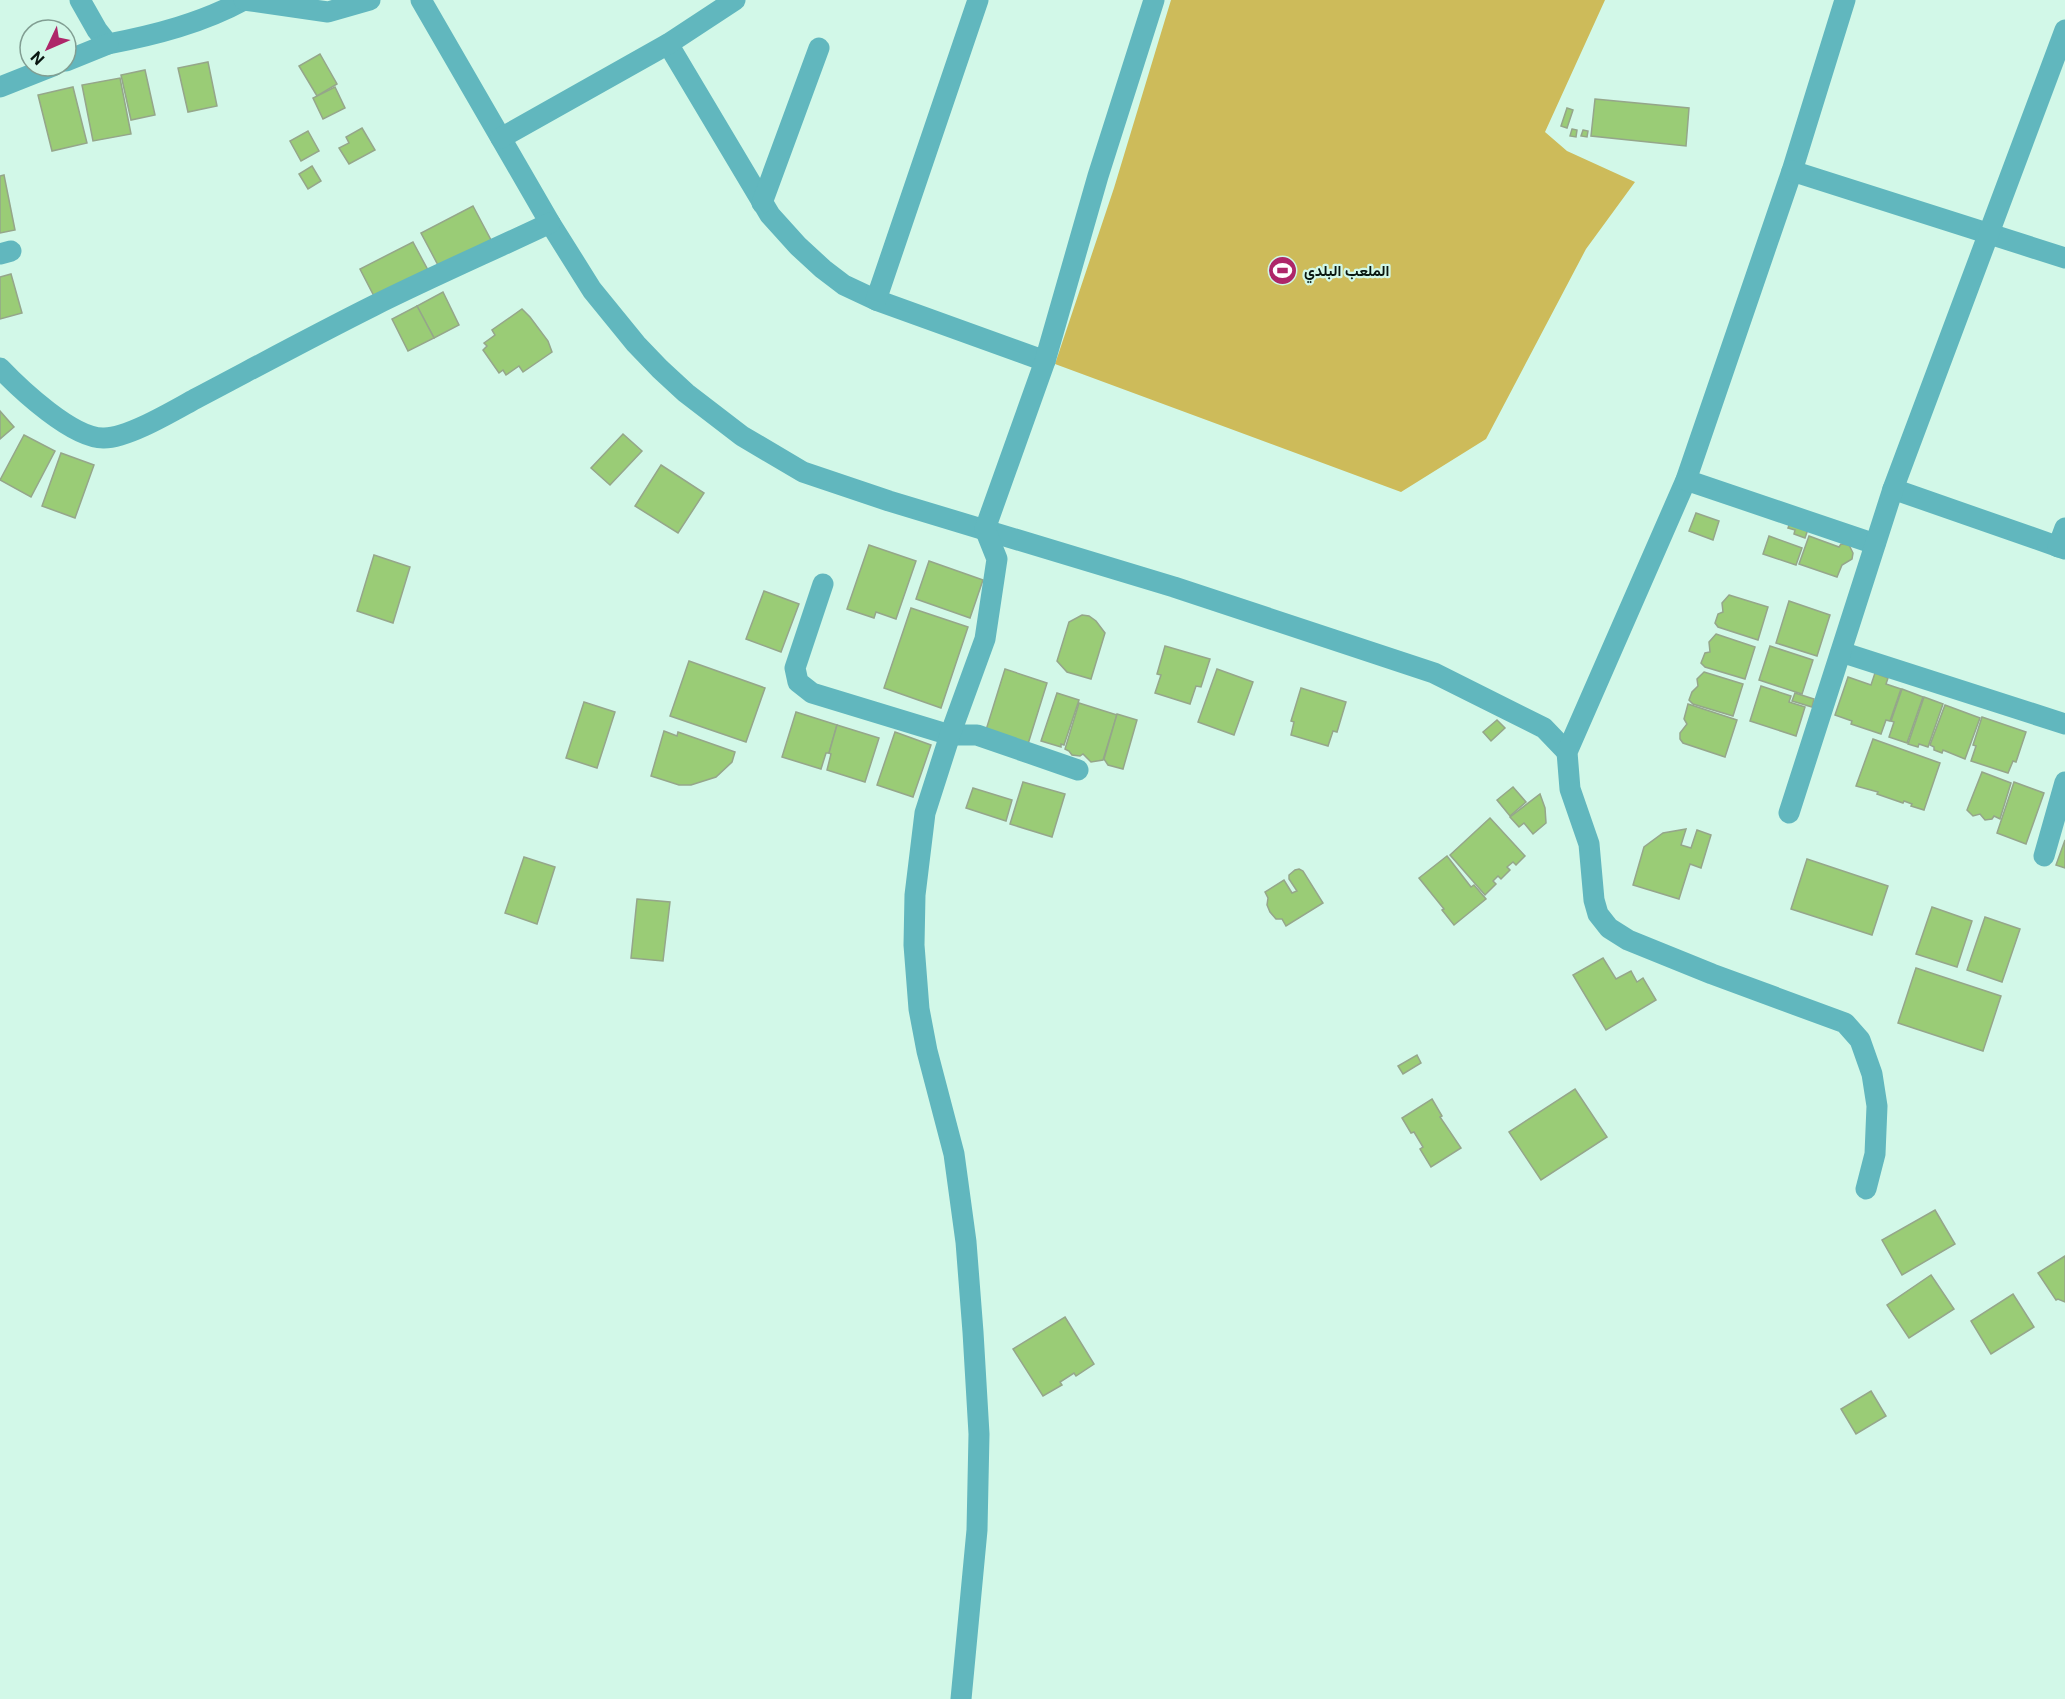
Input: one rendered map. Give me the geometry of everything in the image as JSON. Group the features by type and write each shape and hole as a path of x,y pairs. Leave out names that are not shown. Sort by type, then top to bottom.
{"street":[{"path":"80,0 108,44"},
{"path":"78,56 108,44 147,37 209,18 244,0 328,12 370,0"},
{"path":"421,0 550,223 592,290 636,344 686,393 742,436 803,471 889,501 1174,588 1434,673 1544,728 1567,752"},
{"path":"501,138 668,44 735,0"},
{"path":"876,300 978,0"},
{"path":"961,1699 977,1530 979,1434 966,1242 954,1154 927,1052 919,1009 914,945 915,895 925,813 985,639 997,559 985,529 1045,361 1098,176 1154,0"},
{"path":"1845,0 1792,171 1686,480 1567,752 1570,789 1589,844 1594,900 1598,914 1610,928 1628,940 1712,974 1845,1023 1860,1040 1872,1074 1877,1107 1875,1154 1866,1189"},
{"path":"1789,813 1893,489 2065,30"},
{"path":"668,44 770,215 823,269 844,285 876,300 1045,361"},
{"path":"762,203 819,48"},
{"path":"0,87 23,78"},
{"path":"1792,171 2065,258"},
{"path":"0,368 20,389 53,415 73,427 102,438 120,435 162,417 373,306 550,223"},
{"path":"1686,480 1875,544"},
{"path":"1893,489 2063,541"},
{"path":"823,584 795,669 798,682 812,693 950,735 977,735 1078,770"},
{"path":"1840,652 2065,724"},
{"path":"2044,856 2065,782"}],"shaded area":[{"name":"الملعب البلدي","path":"1171,0 1605,0 1545,132 1567,151 1635,182 1586,249 1486,439 1401,492 1055,364 1114,188"}],"building":[{"path":"320,54 337,84 317,96 299,66"},
{"path":"208,62 217,106 188,112 178,68"},
{"path":"145,70 155,115 131,120 121,75"},
{"path":"120,78 131,134 93,141 82,85"},
{"path":"73,87 87,143 52,151 38,95"},
{"path":"335,87 345,108 323,119 313,98"},
{"path":"1595,99 1689,108 1686,146 1591,136"},
{"path":"1567,108 1573,110 1567,128 1561,126"},
{"path":"362,128 375,150 349,164 339,148 349,143 346,137"},
{"path":"1572,129 1577,130 1576,137 1570,136"},
{"path":"1583,130 1588,131 1587,137 1581,136"},
{"path":"308,131 319,151 301,161 290,141"},
{"path":"312,166 321,181 308,189 299,174"},
{"path":"4,175 15,230 0,233 0,176"},
{"path":"473,206 491,240 439,267 421,233"},
{"path":"413,242 429,272 376,300 360,269"},
{"path":"11,274 22,313 0,319 0,277"},
{"path":"443,292 459,325 434,338 417,306"},
{"path":"417,306 434,338 408,351 392,319"},
{"path":"522,309 548,341 552,352 523,372 519,366 506,375 503,370 499,373 483,350 487,346 484,343 495,335 492,330"},
{"path":"0,411 14,427 0,439"},
{"path":"623,434 642,451 610,485 591,468"},
{"path":"24,435 55,451 31,497 0,480"},
{"path":"61,453 94,465 75,518 42,506"},
{"path":"661,465 704,493 678,533 635,506"},
{"path":"1696,513 1719,521 1713,540 1689,531"},
{"path":"1790,523 1808,529 1805,538 1794,534 1795,530 1788,528"},
{"path":"1769,536 1802,548 1796,565 1763,554"},
{"path":"1809,536 1839,547 1841,544 1849,545 1853,553 1852,559 1842,565 1837,577 1799,564"},
{"path":"869,545 916,561 896,619 876,612 874,618 847,609"},
{"path":"374,555 410,567 393,623 357,611"},
{"path":"929,561 983,580 970,618 916,599"},
{"path":"764,591 799,604 781,652 746,639"},
{"path":"1729,595 1768,607 1758,640 1718,627 1715,623 1718,614 1723,612 1722,603"},
{"path":"1789,601 1830,615 1817,656 1776,643"},
{"path":"911,608 968,627 941,708 884,688"},
{"path":"1082,615 1089,616 1096,621 1105,633 1091,679 1067,672 1057,661 1069,622"},
{"path":"1716,634 1755,647 1745,679 1705,667 1701,663 1705,653 1710,652 1709,642"},
{"path":"1165,646 1210,659 1201,687 1196,686 1190,704 1155,693 1161,675 1157,674"},
{"path":"1770,646 1813,660 1802,694 1759,680"},
{"path":"689,661 765,688 746,742 670,716"},
{"path":"1005,669 1047,683 1028,744 986,730"},
{"path":"1217,669 1253,682 1234,735 1198,722"},
{"path":"1704,672 1743,684 1733,716 1693,704 1689,700 1692,692 1698,686 1697,679"},
{"path":"1875,673 1888,678 1886,684 1901,689 1890,721 1886,720 1881,734 1851,724 1852,721 1835,715 1848,677 1871,685"},
{"path":"1761,686 1791,696 1789,702 1805,707 1796,736 1750,721"},
{"path":"1301,688 1346,702 1337,732 1333,731 1328,746 1291,735 1294,722 1291,721"},
{"path":"1902,689 1923,697 1907,743 1889,737 1894,722 1891,721"},
{"path":"1057,693 1079,700 1064,745 1061,744 1061,747 1041,741"},
{"path":"1795,693 1814,699 1812,707 1792,701"},
{"path":"1924,697 1943,704 1928,747 1919,744 1918,747 1908,744"},
{"path":"584,702 615,712 597,768 566,758"},
{"path":"1079,703 1117,715 1103,760 1091,762 1083,754 1072,755 1065,749"},
{"path":"1688,704 1737,720 1725,757 1683,743 1680,739 1680,733 1687,724 1684,719"},
{"path":"1945,705 1980,718 1965,759 1943,750 1942,753 1934,750 1934,747 1930,745"},
{"path":"796,712 837,725 829,753 826,753 821,769 782,757"},
{"path":"1117,714 1137,720 1123,769 1108,765 1104,759"},
{"path":"1982,717 2026,732 2016,762 2013,761 2008,773 1971,761 1976,746 1973,745"},
{"path":"1497,720 1505,728 1491,741 1483,732"},
{"path":"837,725 879,738 865,782 827,770"},
{"path":"664,731 677,736 678,732 735,752 732,762 716,777 691,785 679,785 651,776"},
{"path":"895,732 931,745 913,797 877,785"},
{"path":"1873,739 1940,763 1924,810 1904,801 1903,803 1877,794 1878,792 1856,786"},
{"path":"1982,772 2011,783 2000,819 1994,816 1992,819 1985,820 1980,814 1973,816 1967,810"},
{"path":"1023,782 1065,794 1052,837 1010,824"},
{"path":"2014,782 2044,793 2026,844 1997,833"},
{"path":"1513,787 1526,802 1510,816 1497,800"},
{"path":"973,788 1012,800 1006,821 966,808"},
{"path":"1540,794 1545,808 1546,823 1533,834 1524,823 1519,827 1510,817"},
{"path":"1490,818 1525,856 1516,865 1513,862 1507,867 1510,870 1501,879 1498,876 1493,881 1496,884 1485,895 1450,855"},
{"path":"1686,829 1681,845 1691,848 1697,830 1711,835 1701,868 1690,864 1679,899 1633,885 1644,847 1663,833"},
{"path":"2065,840 2065,868 2056,865"},
{"path":"1447,856 1471,887 1474,885 1486,899 1454,925 1419,878"},
{"path":"524,857 555,867 537,924 505,913"},
{"path":"1807,859 1888,886 1872,935 1791,909"},
{"path":"1299,869 1303,871 1323,903 1286,926 1282,919 1276,919 1270,912 1265,892 1284,880 1292,893 1297,891 1289,875"},
{"path":"637,899 670,902 663,961 631,958"},
{"path":"1932,907 1972,921 1957,967 1916,954"},
{"path":"1985,917 2020,929 2002,982 1967,970"},
{"path":"1603,958 1616,979 1631,971 1637,982 1643,978 1656,1000 1606,1030 1573,975"},
{"path":"1916,968 2001,996 1983,1051 1898,1023"},
{"path":"1417,1055 1421,1063 1403,1074 1398,1066"},
{"path":"1575,1089 1607,1137 1541,1180 1509,1132"},
{"path":"1432,1099 1442,1116 1440,1117 1461,1148 1431,1167 1420,1149 1423,1147 1402,1118"},
{"path":"1935,1210 1955,1244 1902,1275 1882,1240"},
{"path":"2065,1256 2065,1302 2056,1300 2038,1273"},
{"path":"1931,1275 1954,1309 1909,1338 1887,1305"},
{"path":"2013,1294 2034,1327 1991,1354 1971,1321"},
{"path":"1065,1317 1094,1364 1076,1376 1074,1373 1060,1382 1062,1385 1043,1396 1013,1349"},
{"path":"1871,1391 1886,1416 1856,1434 1841,1409"}],"place":[{"name":"الملعب البلدي","path":"1283,271"}]}
